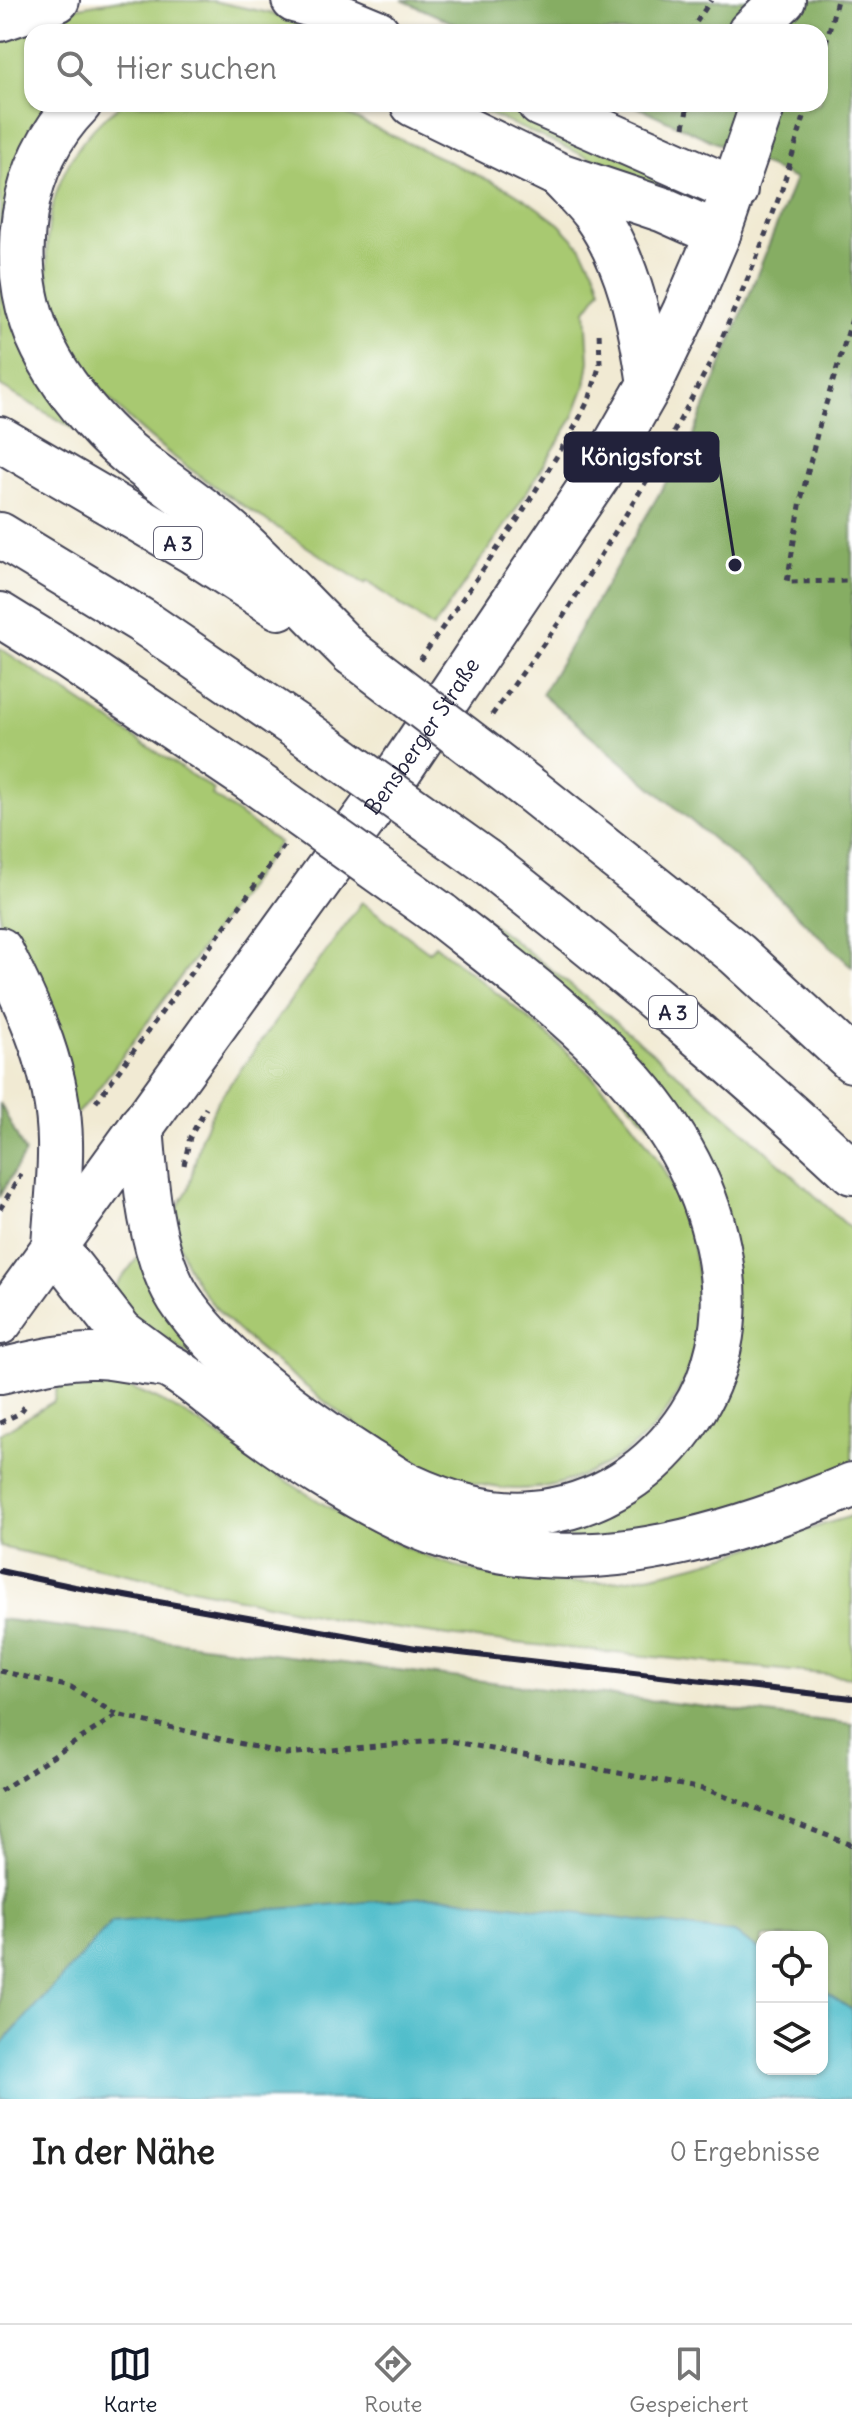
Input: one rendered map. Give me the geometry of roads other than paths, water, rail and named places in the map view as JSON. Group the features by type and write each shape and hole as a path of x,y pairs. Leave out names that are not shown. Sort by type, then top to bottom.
{"main road":[{"path":"0,19 57,0"},
{"path":"294,0 358,24"},
{"path":"758,24 783,0"},
{"path":"786,24 793,0"},
{"path":"73,112 46,150 26,207 21,245 24,281 38,336 76,400 105,432 234,536 352,653"},
{"path":"429,112 559,175 664,210 718,234"},
{"path":"558,112 735,190"},
{"name":"Bensberger Straße","path":"0,1322 410,755 597,477 650,384 718,234 760,112"},
{"path":"559,175 592,212 618,255 643,333 650,384"},
{"name":"A 3","path":"0,439 194,552 352,653 737,954 852,1060"},
{"name":"A 3","path":"0,535 142,621 485,861 655,996 852,1172"},
{"path":"0,615 253,781 441,915 566,1015 614,1060 665,1123 700,1188 715,1232 721,1259 724,1321 710,1379 699,1403 662,1453 637,1475 580,1503 534,1513 497,1512 463,1505 408,1486 322,1432 256,1379 209,1335 178,1297 160,1256 144,1165 141,1126"},
{"path":"0,950 39,1031 58,1107 61,1144 54,1246 121,1332 297,1459 360,1498 412,1524 489,1549 537,1557 615,1555 644,1550 713,1534 852,1485"},
{"path":"14,1386 63,1357 96,1356 166,1366"}],"water":[{"path":"439,1896 734,1933 756,1947 756,2075 828,2075 828,1994 852,2010 852,2099 0,2099 0,2046 112,1922"}],"railway":[{"path":"0,1571 416,1648 852,1698"}],"place":[{"name":"Königsforst","path":"735,565"}]}
